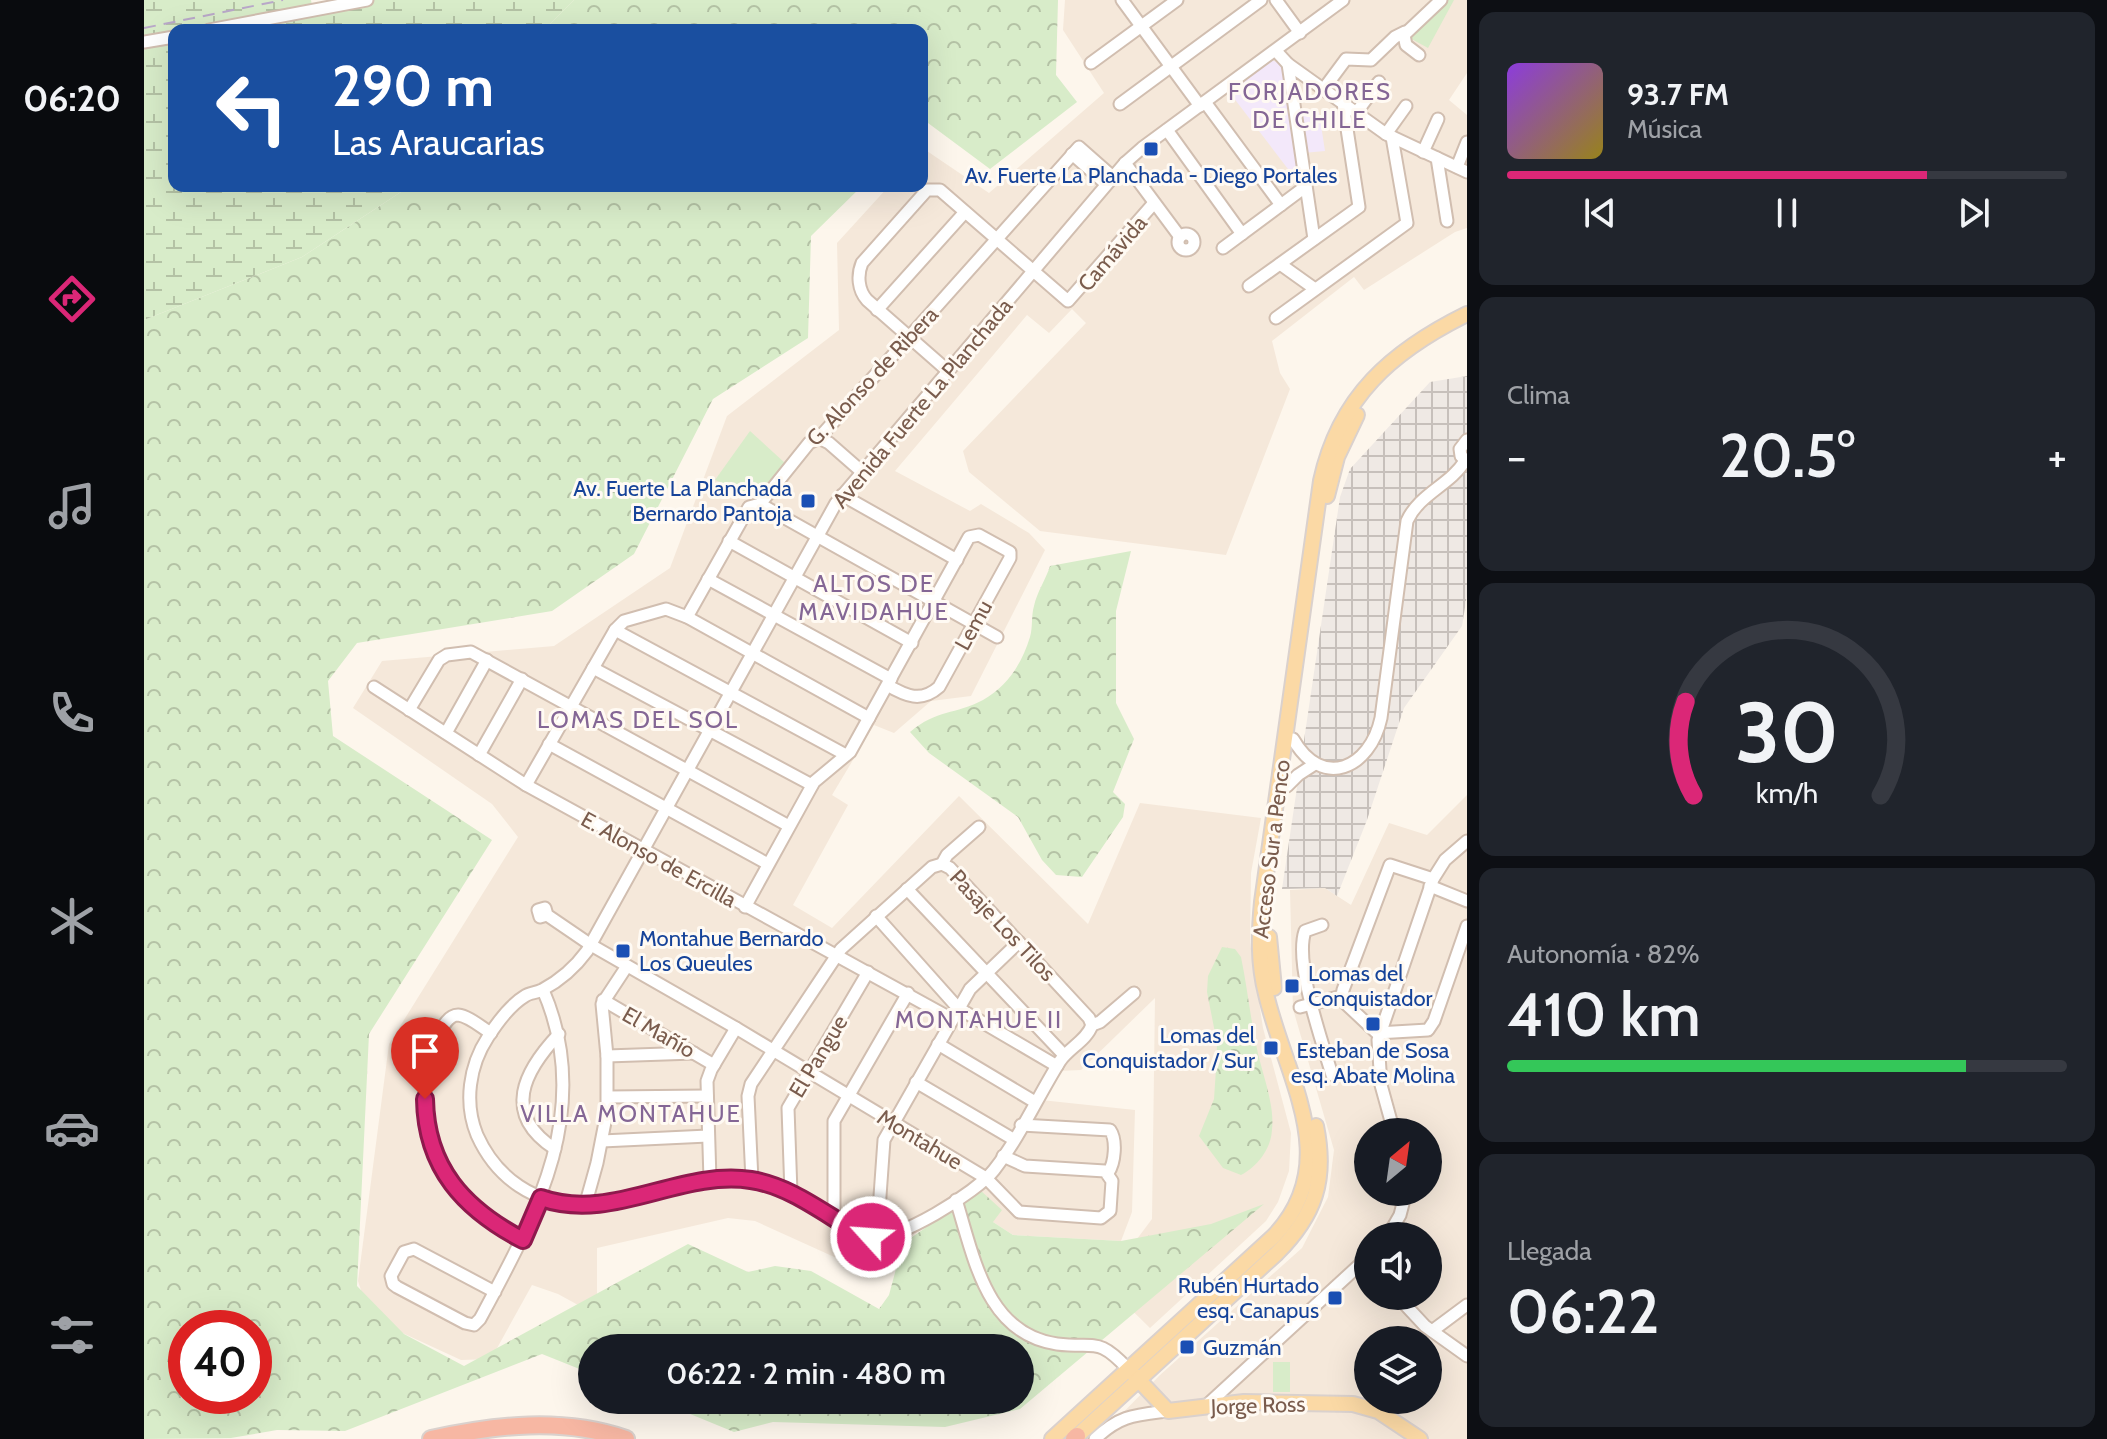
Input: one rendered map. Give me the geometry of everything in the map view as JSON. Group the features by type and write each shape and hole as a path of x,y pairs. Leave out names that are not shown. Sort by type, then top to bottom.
{"highway":[{"path":"431,1439 528,1424 580,1428 626,1439"}],"main road":[{"name":"Acceso Sur a Penco","path":"1133,1375 1288,1221 1302,1193 1309,1164 1308,1131 1269,1009 1260,943 1262,902 1319,489 1328,451 1337,430 1369,383 1403,352 1467,314"},
{"name":"Acceso Sur a Penco","path":"1133,1375 1285,1245 1306,1218 1316,1194 1320,1165 1318,1135 1275,993 1269,947 1270,904 1325,510 1342,444 1362,407 1385,379 1414,355 1467,324"},
{"path":"1133,1375 1168,1411"},
{"path":"1075,1438 1133,1375"},
{"path":"1052,1439 1133,1375"},
{"name":"Jorge Ross","path":"1168,1411 1207,1405 1276,1402 1361,1405 1386,1415 1420,1439"}],"street":[{"path":"241,24 367,0"},
{"path":"1091,63 1177,0"},
{"path":"1120,104 1261,0"},
{"path":"1276,0 1300,33"},
{"path":"1323,90 1346,59 1371,60 1441,0"},
{"name":"Avenida Fuerte La Planchada","path":"541,1198 517,1185 500,1170 483,1147 473,1123 469,1097 478,1056 491,1033 525,996 543,990 575,966 591,945 842,495 1125,163 1339,2"},
{"path":"1126,5 1281,205"},
{"path":"1405,32 1406,45 1419,55"},
{"path":"144,42 168,38"},
{"path":"1276,51 1288,64 1356,113 1389,135 1423,152 1462,169 1467,142"},
{"path":"1288,64 1314,239"},
{"path":"1356,113 1379,82"},
{"path":"1249,286 1359,207 1343,103"},
{"path":"1276,318 1407,223 1389,135 1406,106"},
{"path":"1423,152 1438,119"},
{"path":"1167,130 1242,234"},
{"name":"G. Alonso de Ribera","path":"687,617 749,507 760,504 809,443 819,438 1075,151 1109,180"},
{"path":"1437,158 1447,221"},
{"path":"1125,163 1180,237"},
{"path":"1223,248 1305,187"},
{"path":"928,192 940,190 1033,271"},
{"path":"927,192 860,266 861,292 877,310 948,371"},
{"name":"Camávida","path":"1033,271 1068,301 1154,203"},
{"path":"877,310 965,212"},
{"path":"1280,264 1315,289"},
{"path":"819,438 861,471"},
{"path":"1293,739 1302,753 1315,764 1340,768 1352,765 1362,756 1376,733 1381,718 1407,521 1416,506 1466,461 1460,449 1467,440"},
{"path":"745,907 812,785 818,776 846,755 869,718 957,560 842,495"},
{"path":"760,504 997,637"},
{"name":"Lemu","path":"708,579 889,682 910,698 928,695 936,690 1012,555 979,535 969,537 957,560"},
{"path":"729,541 912,643"},
{"path":"526,785 615,630 624,621 666,609 687,617 869,718"},
{"path":"615,630 846,755"},
{"path":"409,710 442,658 465,651 571,705 789,826"},
{"path":"446,733 487,660"},
{"path":"593,668 812,785"},
{"path":"479,755 522,679"},
{"name":"E. Alonso de Ercilla","path":"374,687 526,785 745,907 908,993 1061,1060"},
{"path":"549,744 768,864"},
{"path":"1287,786 1315,764"},
{"path":"752,1180 748,1090 837,955 876,916 932,867 942,864 947,855 979,827"},
{"path":"1390,1118 1379,1070 1380,1034 1431,883 1445,860 1467,841"},
{"name":"Pasaje Los Tilos","path":"942,864 950,868 1019,942 1092,1025"},
{"path":"1342,996 1390,865 1467,901"},
{"path":"907,889 987,973 1061,1060"},
{"name":"Montahue","path":"547,915 591,945 774,1050 986,1178 956,1200 994,1304 1010,1323 1029,1336 1049,1342 1100,1346 1112,1352 1133,1375"},
{"path":"876,916 955,1013"},
{"path":"1322,925 1309,928 1303,934 1306,1006 1332,1075"},
{"path":"1342,996 1371,1029 1380,1034 1422,1032 1433,1025 1467,926"},
{"path":"877,1238 883,1144 893,1122 970,989 1019,942"},
{"path":"585,1206 602,1141 608,1097 601,1007 627,966"},
{"name":"El Pangue","path":"791,1193 787,1113 868,972"},
{"path":"495,1292 417,1249 409,1249 402,1255 391,1276 394,1286 474,1325 480,1319 495,1292 523,1240 541,1198 555,1149 562,1086 559,1034 543,990"},
{"path":"834,1219 833,1125 908,993"},
{"path":"1003,1156 1025,1166 1102,1170 1108,1173 1112,1181 1112,1207 1108,1214 1101,1218 1019,1212 986,1178 1003,1156 1061,1060 1090,1031 1092,1025 1100,1022 1134,993"},
{"path":"1306,1006 1342,996"},
{"name":"El Mañío","path":"603,1000 714,1065"},
{"path":"491,1033 461,1016 447,1022 437,1038 428,1065 426,1119 437,1159 459,1194 485,1217 523,1240"},
{"path":"710,1180 707,1081 736,1028"},
{"path":"555,1149 531,1127 523,1097 531,1068 559,1034"},
{"path":"938,1044 1035,1102"},
{"path":"607,1056 694,1053"},
{"path":"916,1082 1013,1139"},
{"path":"608,1097 707,1096"},
{"path":"1021,1125 1110,1130 1114,1138 1112,1165 1108,1173"},
{"path":"602,1141 708,1136"},
{"path":"541,1198 585,1206 710,1180 752,1180 791,1193 860,1234 877,1238 908,1230 956,1200"},
{"path":"1207,1405 1354,1273"},
{"path":"1439,1326 1467,1305"},
{"path":"1411,1310 1427,1326"},
{"path":"1442,1338 1467,1356"},
{"name":"Jorge Ross","path":"1095,1439 1124,1417 1168,1411"}],"shaded area":[{"path":"1065,0 1467,0 1467,73 1449,100 1467,115 1467,228 1455,232 1364,290 1354,277 1272,341 1280,373 1290,389 1226,555 1040,531 969,472 963,451 1086,323 1072,309 1049,333 1027,315 895,471 970,511 981,504 1029,533 1045,550 971,696 931,701 894,733 874,725 832,795 848,805 793,905 832,928 959,796 1088,924 1140,803 1261,818 1251,873 1250,942 1263,1028 1291,1133 1289,1171 1278,1202 1266,1221 1150,1328 1104,1283 1152,1219 1155,998 1081,1070 1058,1071 1041,1100 1135,1110 1132,1212 1121,1241 1013,1235 993,1222 980,1191 903,1242 875,1251 863,1270 755,1221 728,1218 597,1248 597,1303 589,1311 558,1294 532,1285 491,1359 461,1360 370,1318 358,1281 389,1044 518,837 492,804 353,708 382,661 554,646 670,568 727,416 839,330 837,243 884,192 928,192 928,152 989,193 1104,93 1063,30"},
{"path":"1272,60 1282,65 1301,186 1230,93"},
{"path":"1319,112 1325,151 1303,153 1298,115"},
{"path":"1467,376 1467,595 1462,626 1404,708 1367,820 1337,896 1325,888 1282,889 1340,497 1350,469 1430,382"},
{"path":"1467,795 1467,1439 1097,1439 1160,1375 1302,1248 1328,1197 1334,1150 1293,1009 1290,890 1325,888 1351,905 1389,823 1427,835"}],"green space":[{"path":"144,0 311,0 313,10 371,0 574,0 550,24 168,24 168,192 401,192 302,257 144,320"},
{"path":"574,0 1058,0 1056,75 1077,102 990,169 928,123 928,24 550,24"},
{"path":"1447,0 1454,0 1428,48 1406,36"},
{"path":"401,192 856,192 811,236 808,338 713,399 634,554 552,611 357,643 328,681 333,736 492,840 369,1034 357,1286 404,1334 464,1366 688,1244 748,1272 775,1266 811,1271 879,1309 889,1295 896,1269 882,1258 886,1251 902,1244 980,1190 1002,1210 993,1222 1013,1235 1121,1241 1211,1224 1264,1204 1034,1397 1034,1334 578,1334 578,1368 542,1354 345,1431 277,1430 231,1438 144,1439 144,320 302,257"},
{"path":"750,431 785,463 756,496 715,480"},
{"path":"1131,551 1116,611 1116,703 1134,739 1113,792 1125,804 1123,817 1082,877 1056,875 1042,860 1018,817 929,753 910,732 929,719 983,700 1007,681 1027,647 1035,601 1050,566"},
{"path":"1222,947 1235,949 1241,957 1272,1119 1271,1137 1266,1150 1258,1162 1241,1175 1223,1168 1199,1136 1214,1099 1217,1043 1207,992 1208,976"},
{"path":"1273,1362 1290,1362 1290,1392 1273,1392"},
{"path":"690,1414 999,1414 945,1427 773,1422 734,1432"}],"railway":[{"path":"144,28 283,0"}],"place":[{"name":"Av. Fuerte La Planchada - Diego Portales","path":"1151,149"},
{"name":"Av. Fuerte La Planchada Bernardo Pantoja","path":"808,501"},
{"name":"Montahue Bernardo Los Queules","path":"623,951"},
{"name":"Lomas del Conquistador","path":"1292,986"},
{"name":"Esteban de Sosa esq. Abate Molina","path":"1373,1024"},
{"name":"Lomas del Conquistador / Sur","path":"1271,1048"},
{"name":"Rubén Hurtado esq. Canapus","path":"1335,1298"},
{"name":"Guzmán","path":"1187,1347"}],"district":[{"name":"FORJADORES DE CHILE","path":"1310,106"},
{"name":"ALTOS DE MAVIDAHUE","path":"874,598"},
{"name":"LOMAS DEL SOL","path":"638,720"},
{"name":"MONTAHUE II","path":"979,1020"},
{"name":"VILLA MONTAHUE","path":"631,1114"}],"route":[{"path":"425,1099 433,1149 453,1186 466,1202 485,1217 523,1240 541,1198 573,1206 594,1205 731,1178 762,1182 782,1189 860,1234 871,1237"}]}
